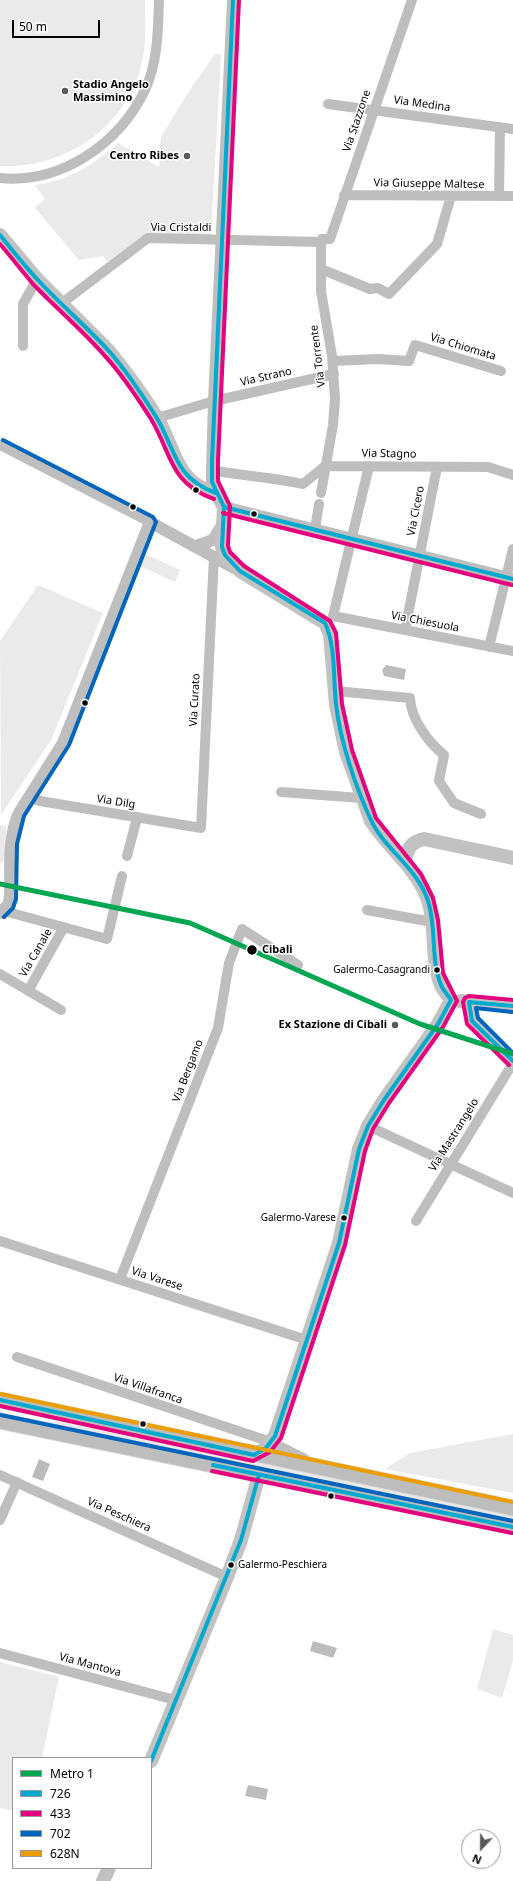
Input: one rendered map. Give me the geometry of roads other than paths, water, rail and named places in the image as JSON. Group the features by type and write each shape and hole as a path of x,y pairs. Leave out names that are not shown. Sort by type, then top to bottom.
{"main road":[{"path":"0,235 37,278 109,351 157,418 182,471 198,486 216,493 224,507 222,547 225,555 240,571 329,620 336,691 346,752 361,798 371,821 378,831 405,860 424,891 432,922 436,970 442,986 451,1000"},
{"path":"405,860 408,848 414,841 424,839 513,858"},
{"path":"451,1000 513,1006"},
{"path":"254,1455 271,1442 307,1340 339,1243 359,1149 368,1126 384,1100 438,1024 451,1000"},
{"path":"469,1002 472,1021 513,1062"},
{"path":"0,1400 254,1455 513,1508"},
{"path":"0,1421 513,1527"},
{"path":"152,1758 228,1577 241,1540 259,1475"},
{"path":"103,1881 109,1869"}],"street":[{"path":"0,178 29,178 69,166 89,155 120,128 132,112 145,89 154,62 158,33 159,0"},
{"path":"216,493 212,482 214,401 233,0"},
{"name":"Via Stazzone","path":"321,242 322,239 330,239 412,0"},
{"name":"Via Medina","path":"328,104 374,109 513,129"},
{"path":"499,196 500,127"},
{"name":"Via Giuseppe Maltese","path":"344,195 513,196"},
{"path":"321,269 370,289 378,288 389,294 437,244 451,196"},
{"name":"Via Cristaldi","path":"62,303 148,238 321,242"},
{"name":"Via Torrente","path":"321,242 321,291 334,374 333,426 321,493"},
{"path":"23,346 23,304 37,278"},
{"name":"Via Chiomata","path":"333,361 378,359 409,361 415,344 501,371"},
{"name":"Via Strano","path":"157,418 214,401 334,374"},
{"path":"0,445 196,546 240,571"},
{"path":"212,466 250,477 271,477 303,484 325,466"},
{"name":"Via Stagno","path":"325,466 488,467 513,475"},
{"path":"329,620 352,538 369,466"},
{"name":"Via Cicero","path":"405,630 437,467"},
{"path":"315,529 319,504"},
{"path":"224,507 509,578"},
{"path":"122,876 107,939 2,912 10,898 10,845 14,825 28,798 63,743 150,522"},
{"path":"196,546 213,540 222,525"},
{"path":"489,647 509,578 513,549"},
{"name":"Via Curato","path":"201,828 214,556"},
{"name":"Via Chiesuola","path":"329,620 405,630 513,651"},
{"path":"336,691 410,698 410,706 431,744 444,755 439,781 454,803 481,814"},
{"path":"281,792 361,798"},
{"name":"Via Dilg","path":"28,798 40,802 201,828"},
{"path":"126,856 137,818"},
{"path":"367,910 432,922"},
{"name":"Via Canale","path":"28,991 64,927"},
{"name":"Via Bergamo","path":"120,1279 218,1028 229,963 242,929 298,965"},
{"path":"0,974 61,1010"},
{"name":"Via Mastrangelo","path":"416,1221 449,1164 513,1062"},
{"path":"368,1126 513,1193"},
{"name":"Via Varese","path":"0,1241 307,1340"},
{"name":"Via Villafranca","path":"17,1357 271,1442 289,1452 335,1472"},
{"name":"Via Peschiera","path":"0,1475 228,1577"},
{"path":"0,1520 16,1482"},
{"name":"Via Mantova","path":"0,1653 175,1700"}],"metro line":[{"name":"1","path":"0,884 190,923 420,1024 513,1054"}],"place":[{"name":"Stadio Angelo Massimino","path":"65,91"},
{"name":"Centro Ribes","path":"187,156"},
{"name":"Cibali","path":"252,950"},
{"name":"Galermo-Casagrandi","path":"437,970"},
{"name":"Ex Stazione di Cibali","path":"395,1025"},
{"name":"Galermo-Varese","path":"344,1218"},
{"name":"Galermo-Peschiera","path":"231,1565"}]}
